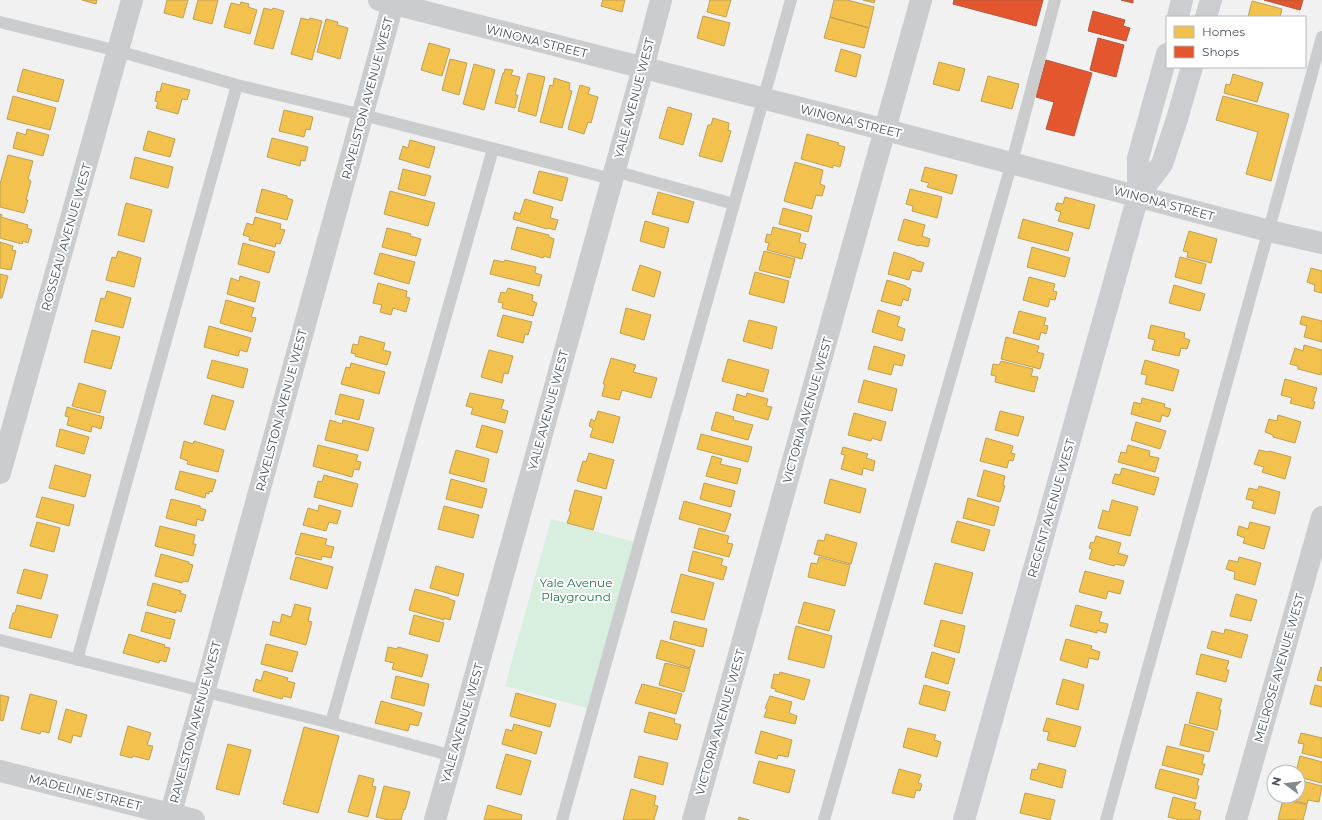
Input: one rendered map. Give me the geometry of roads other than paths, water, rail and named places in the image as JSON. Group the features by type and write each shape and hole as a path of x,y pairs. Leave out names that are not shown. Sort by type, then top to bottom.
{"main road":[{"path":"1178,16 1182,0"},
{"path":"1206,16 1211,0"},
{"name":"REGENT AVENUE WEST","path":"964,820 1138,196 1138,158 1166,58"},
{"name":"REGENT AVENUE WEST","path":"1138,196 1162,164 1177,120 1192,68"}],"street":[{"name":"ROSSEAU AVENUE WEST","path":"0,473 132,0"},
{"name":"YALE AVENUE WEST","path":"435,820 661,0"},
{"name":"VICTORIA AVENUE WEST","path":"693,820 921,0"},
{"name":"WINONA STREET","path":"388,1 1012,162 1269,231 1322,243"},
{"name":"RAVELSTON AVENUE WEST","path":"170,817 363,115 388,1"},
{"name":"MELROSE AVENUE WEST","path":"1236,820 1322,517"},
{"name":"MADELINE STREET","path":"0,770 170,817 194,820"}],"lane":[{"path":"562,820 791,0"},
{"path":"824,820 1012,162 1055,0"},
{"path":"0,22 118,51 237,85 363,115 493,149 613,175 734,204"},
{"path":"1106,820 1322,37"},
{"path":"77,660 237,85"},
{"path":"331,723 493,149"},
{"path":"0,640 331,723 453,756"}],"park label":[{"name":"Yale Avenue Playground","path":"576,589"}]}
